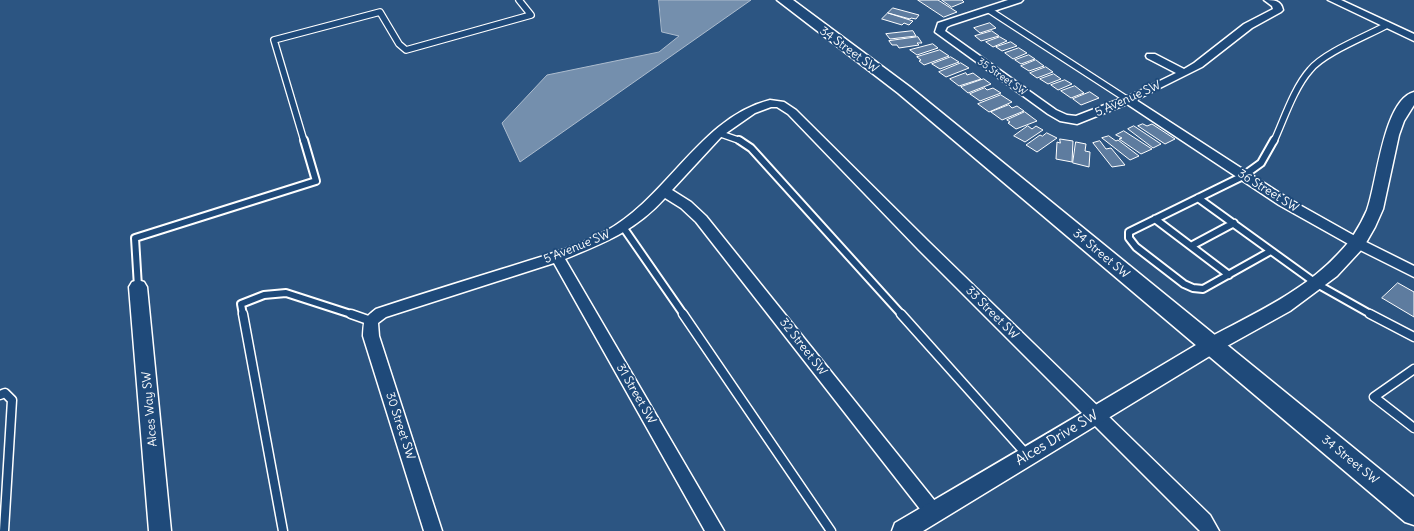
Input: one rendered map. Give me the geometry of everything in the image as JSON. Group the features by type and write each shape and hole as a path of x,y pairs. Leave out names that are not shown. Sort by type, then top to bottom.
{"main road":[{"name":"34 Street SW","path":"784,0 904,90 1211,346 1414,512"}],"street":[{"path":"989,10 1018,0"},
{"name":"5 Avenue SW","path":"1071,120 1082,119 1128,100 1198,65 1248,26 1279,9 1277,5 1269,0"},
{"path":"1332,0 1414,38"},
{"name":"35 Street SW","path":"989,10 947,23 941,27 940,32 1052,112 1071,120"},
{"name":"5 Avenue SW","path":"1151,56 1184,73"},
{"name":"Alces Drive SW","path":"902,531 1211,346 1238,333 1317,284 1348,255 1357,243 1374,209 1394,129 1402,111 1414,96"},
{"name":"36 Street SW","path":"1128,100 1290,206 1414,272"},
{"name":"5 Avenue SW","path":"371,321 381,313 557,257 591,244 624,227 651,205 718,133 751,111 770,103"},
{"name":"33 Street SW","path":"770,103 780,104 792,112 923,245 1204,521 1210,531"},
{"name":"32 Street SW","path":"664,191 686,205 701,220 934,512"},
{"name":"31 Street SW","path":"557,257 715,531"},
{"name":"Alces Way SW","path":"138,287 160,531"},
{"name":"30 Street SW","path":"371,321 371,336 433,531"}],"lane":[{"path":"138,287 135,238 316,181 274,40 380,12 399,44 406,50 531,15 519,0"},
{"path":"989,10 1128,100"},
{"path":"1269,252 1203,289 1193,288 1184,284 1136,247 1129,238 1129,232 1243,176 1261,164 1268,153 1301,83 1310,69 1322,59 1387,25"},
{"path":"718,133 741,141 751,148 1028,456"},
{"path":"1198,198 1234,223 1269,252 1317,284 1363,311 1414,337"},
{"path":"1156,219 1229,275"},
{"path":"1191,246 1234,223"},
{"path":"624,227 831,531"},
{"path":"283,531 241,304 264,295 278,292 286,293 371,321"},
{"path":"1414,369 1374,397 1414,428"},
{"path":"0,395 5,393 12,400 4,531"}],"water":[{"path":"659,0 751,0 520,162 502,123 547,75 659,52 679,36 662,32"}],"building":[{"path":"918,0 938,0 957,12 944,17"},
{"path":"942,0 962,0 964,2 952,7"},
{"path":"893,8 919,15 916,19 910,19 888,13"},
{"path":"888,13 913,21 909,25 904,23 902,25 882,19"},
{"path":"990,23 996,28 980,33 974,28"},
{"path":"913,31 916,36 890,39 886,34"},
{"path":"992,31 999,36 981,41 975,36"},
{"path":"918,37 922,43 917,43 919,45 899,48 897,45 892,45 889,41"},
{"path":"1000,37 1007,41 993,47 986,42"},
{"path":"1011,42 1017,46 1002,51 996,47"},
{"path":"933,44 938,48 917,55 910,50"},
{"path":"1019,48 1027,53 1013,59 1005,53"},
{"path":"940,50 949,56 924,65 917,57"},
{"path":"1029,55 1035,59 1021,64 1015,60"},
{"path":"951,57 959,62 940,69 932,64"},
{"path":"1036,60 1044,66 1029,71 1021,66"},
{"path":"961,63 969,68 946,77 939,72"},
{"path":"1046,67 1053,72 1037,78 1030,73"},
{"path":"966,73 967,75 973,73 981,79 959,86 950,79"},
{"path":"1054,74 1061,79 1048,84 1040,79"},
{"path":"984,79 991,84 968,93 961,87"},
{"path":"1065,80 1072,84 1058,90 1051,85"},
{"path":"1075,86 1084,93 1071,98 1061,91"},
{"path":"985,88 987,90 993,88 1001,93 980,101 970,94"},
{"path":"1090,92 1099,98 1081,105 1073,99"},
{"path":"1001,95 1012,102 989,112 978,104"},
{"path":"1009,105 1012,108 1017,106 1024,111 1002,120 991,112"},
{"path":"1025,112 1037,121 1016,129 1008,123 1010,122 1007,120"},
{"path":"1143,124 1147,126 1152,124 1175,139 1165,144 1138,126"},
{"path":"1028,126 1032,129 1036,126 1043,130 1025,142 1014,136"},
{"path":"1134,126 1161,144 1153,148 1128,129"},
{"path":"1124,131 1152,149 1141,154 1119,139 1122,138 1116,135"},
{"path":"1047,133 1057,138 1037,152 1026,145 1040,135 1042,136"},
{"path":"1109,136 1116,141 1118,140 1139,156 1130,160 1102,138"},
{"path":"1060,139 1073,141 1072,162 1056,159 1057,142 1060,143"},
{"path":"1100,141 1106,149 1111,148 1125,165 1112,167 1093,143"},
{"path":"1076,142 1086,144 1085,151 1090,152 1089,167 1073,163"},
{"path":"1398,283 1414,292 1414,317 1382,298"}]}
